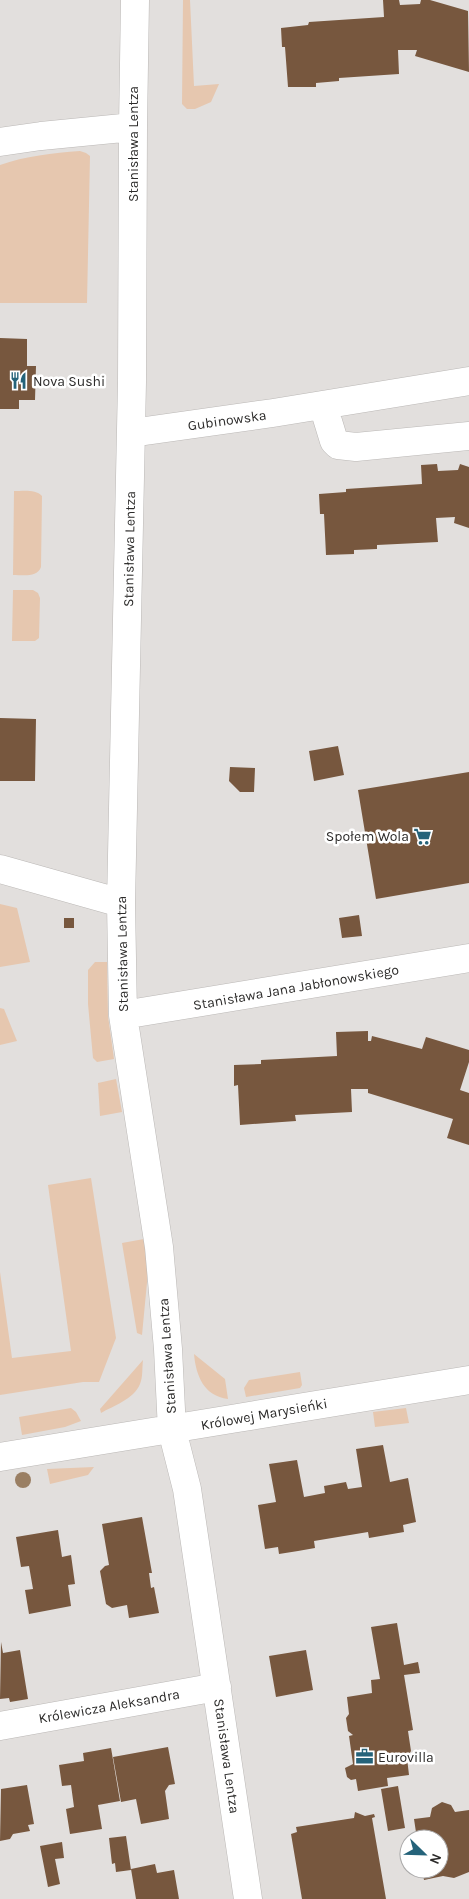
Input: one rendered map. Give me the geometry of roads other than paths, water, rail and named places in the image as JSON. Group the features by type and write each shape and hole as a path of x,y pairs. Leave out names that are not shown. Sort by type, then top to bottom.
{"street":[{"name":"Stanisława Lentza","path":"135,0 132,433 121,903 123,1015 159,1247 168,1349 172,1430 187,1489 248,1899"},
{"path":"0,142 133,126"},
{"name":"Gubinowska","path":"132,433 469,381"},
{"path":"323,405 334,441 338,445 356,447 469,436"},
{"path":"0,869 121,903"},
{"name":"Stanisława Jana Jabłonowskiego","path":"123,1015 469,958"},
{"name":"Królowej Marysieńki","path":"0,1457 469,1380"},
{"name":"Królewicza Aleksandra","path":"0,1726 217,1687"}],"place":[{"name":"Nova Sushi","path":"19,381"},
{"name":"Społem Wola","path":"423,836"},
{"name":"Eurovilla","path":"364,1757"}]}
